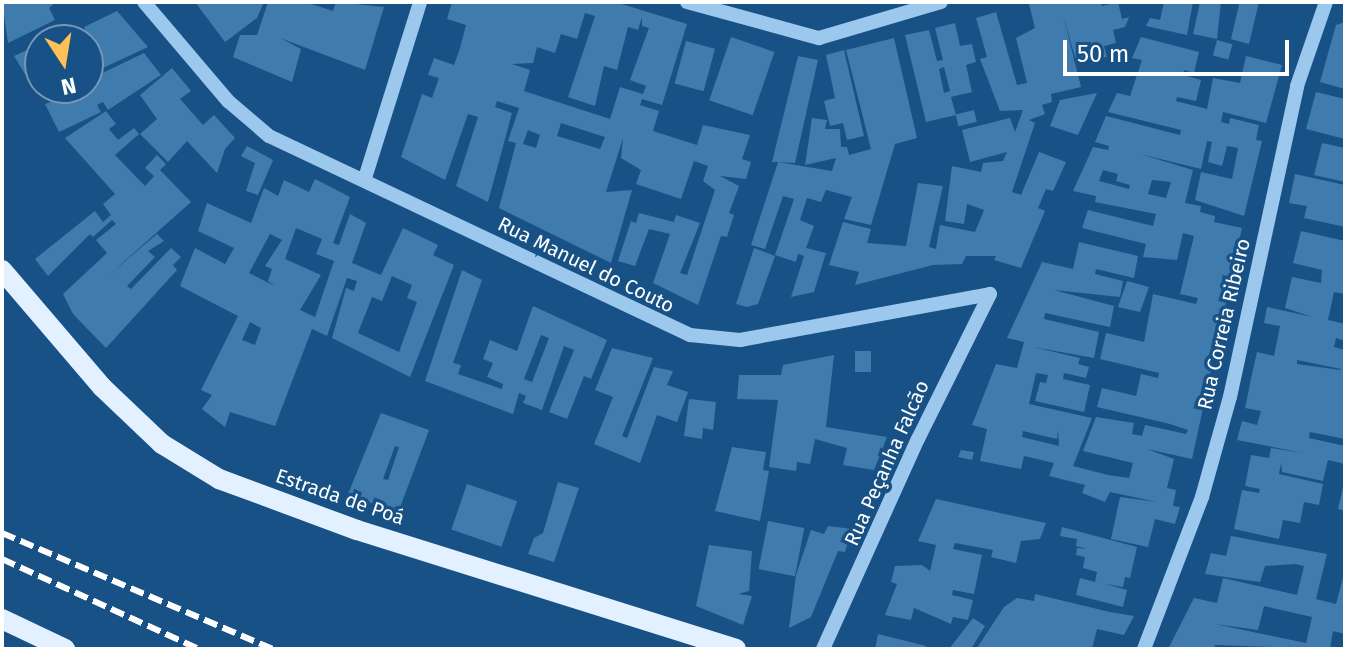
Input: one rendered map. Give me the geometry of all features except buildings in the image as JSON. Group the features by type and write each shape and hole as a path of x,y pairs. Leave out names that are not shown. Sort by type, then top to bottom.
{"main road":[{"name":"Estrada de Poá","path":"2,270 102,387 162,444 219,479 357,530 736,649"},
{"path":"2,619 54,647"}],"street":[{"name":"Rua Manuel do Couto","path":"144,2 248,121 269,136 365,178 635,314 690,335 740,340 990,294"},
{"path":"365,178 420,2"},
{"path":"687,2 719,7 819,38 941,2"},
{"name":"Rua Correia Ribeiro","path":"1144,649 1202,497 1230,397 1297,86 1326,2"},
{"name":"Rua Peçanha Falcão","path":"823,649 929,413 990,294"}],"railway":[{"path":"2,533 272,649"},
{"path":"2,559 199,649"}]}
